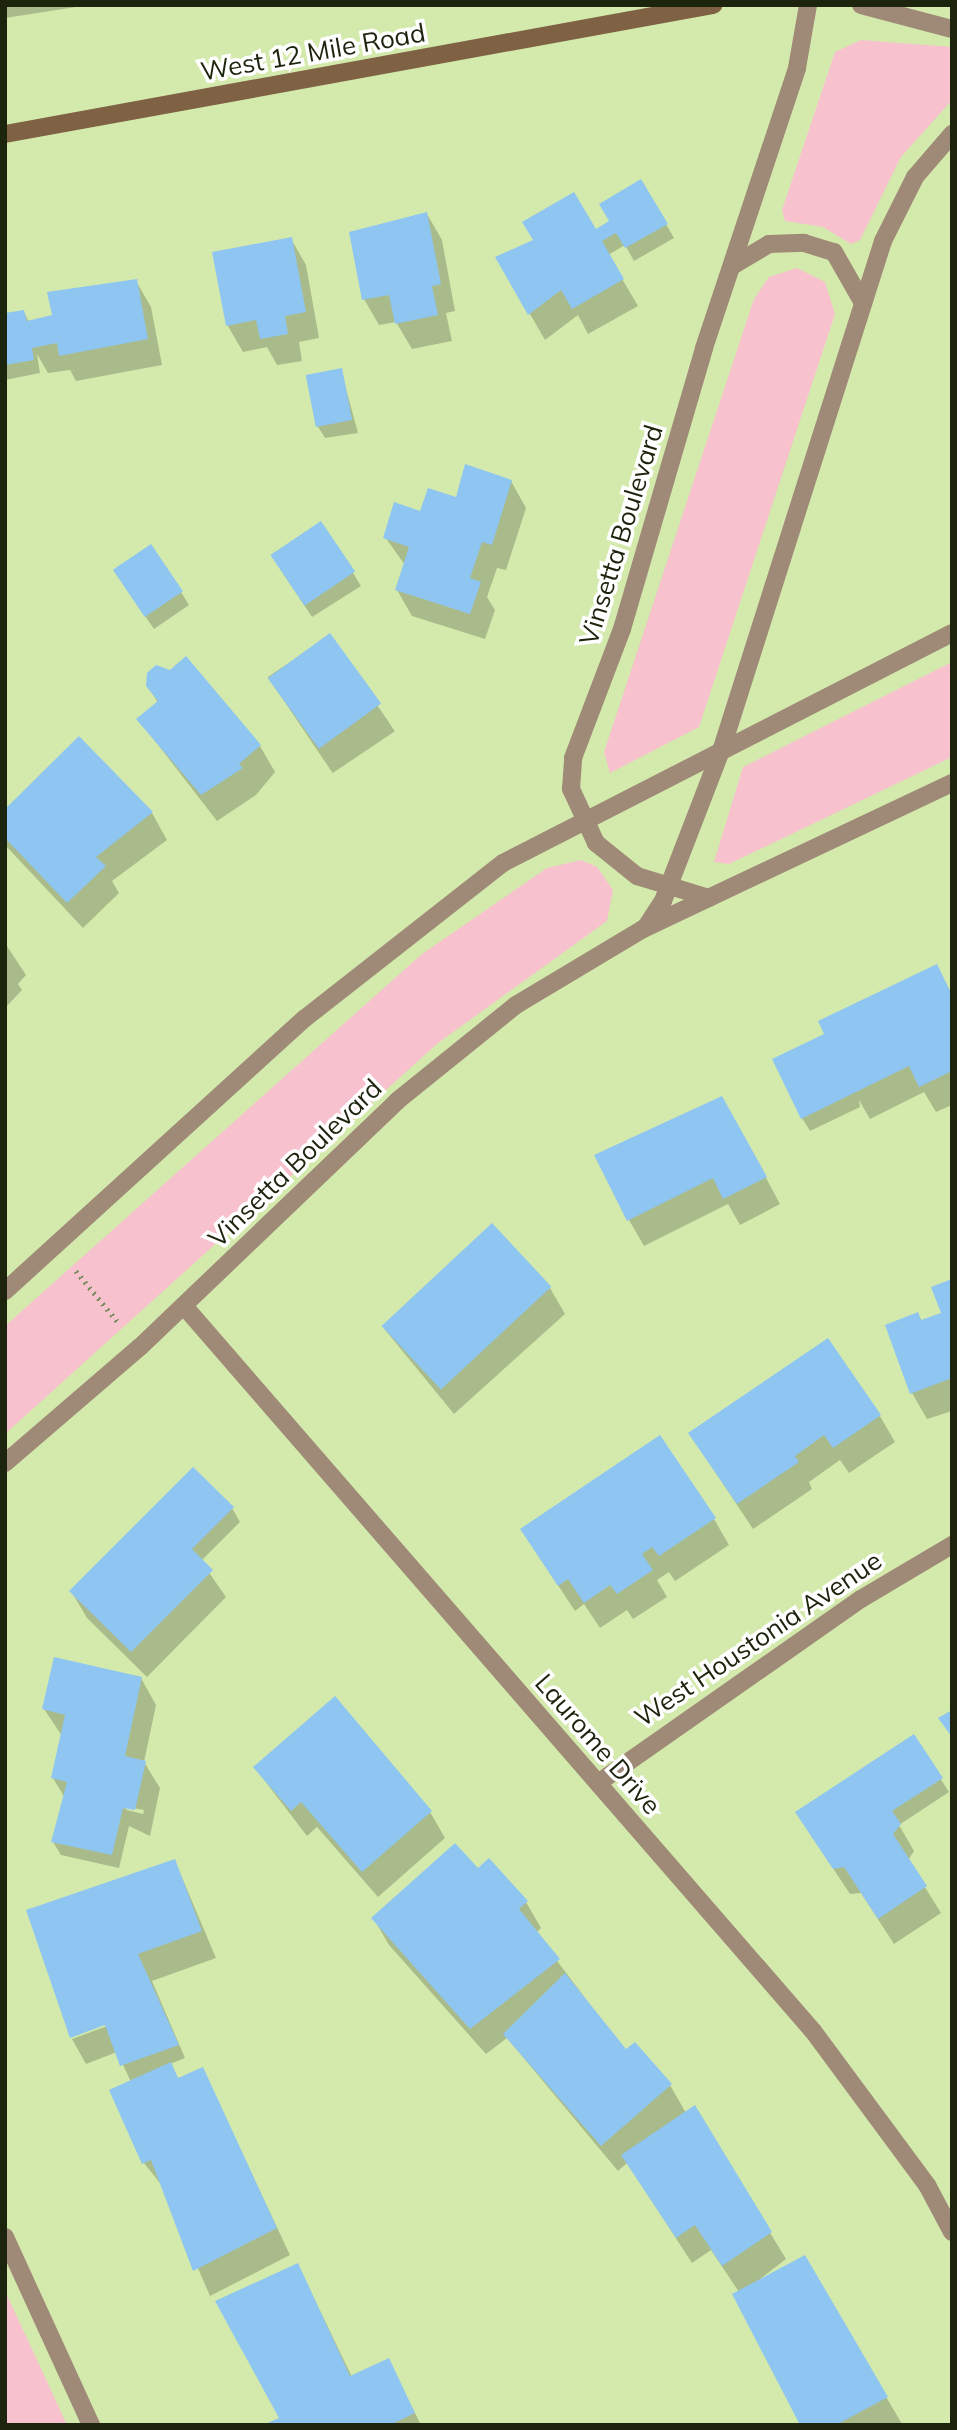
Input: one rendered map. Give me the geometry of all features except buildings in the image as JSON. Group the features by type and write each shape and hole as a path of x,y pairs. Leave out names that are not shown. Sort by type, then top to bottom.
{"main road":[{"name":"West 12 Mile Road","path":"5,134 713,5"}],"street":[{"name":"Vinsetta Boulevard","path":"709,898 668,889 614,859 582,818 571,789 573,758 622,629 732,266 797,68 808,5"},
{"path":"861,5 952,29"},
{"name":"Vinsetta Boulevard","path":"643,929 668,889 722,748 863,303 897,209 952,134"},
{"path":"732,266 769,244 804,243 834,252 863,303"},
{"path":"5,1290 420,922 582,818 952,633"},
{"name":"Vinsetta Boulevard","path":"5,1463 184,1306 324,1169 460,1049 516,1005 643,929 952,783"},
{"name":"Laurome Drive","path":"184,1306 813,2031 927,2185 952,2232"},
{"name":"West Houstonia Avenue","path":"598,1783 861,1600 952,1545"},
{"path":"5,2237 91,2425"}],"path":[{"path":"72,1267 122,1327"}],"shaded area":[{"path":"861,40 952,47 952,100 901,157 860,240 851,244 823,227 785,221 782,210 835,52"},
{"path":"797,268 825,282 835,314 699,727 610,773 604,752 754,299 769,277"},
{"path":"952,662 952,757 729,864 714,862 743,767"},
{"path":"581,860 597,867 613,890 607,921 438,1043 5,1434 5,1326 422,954 547,868"},
{"path":"5,2291 45,2377 67,2425 5,2425"}]}
